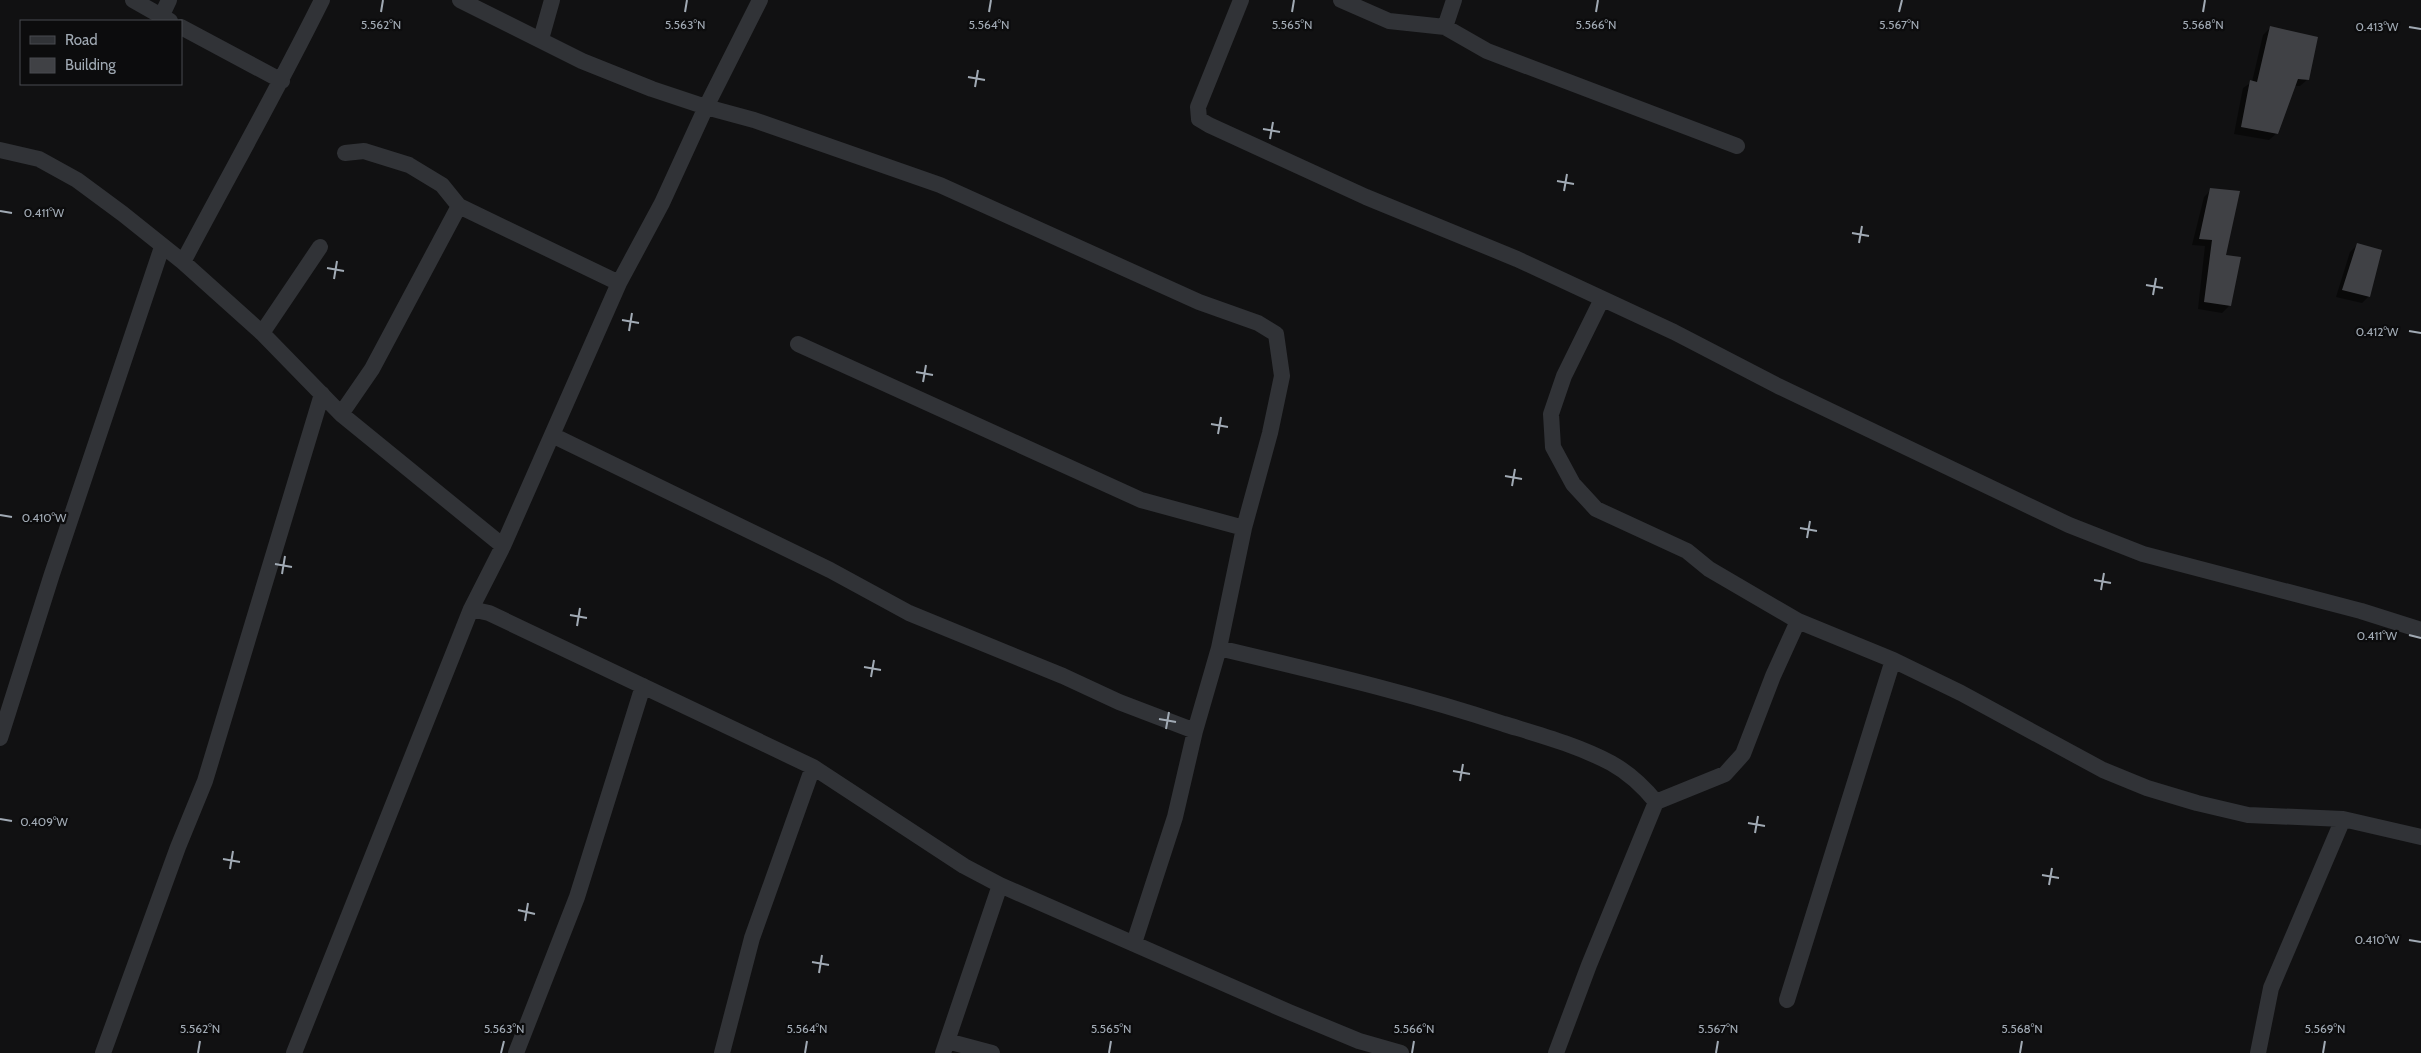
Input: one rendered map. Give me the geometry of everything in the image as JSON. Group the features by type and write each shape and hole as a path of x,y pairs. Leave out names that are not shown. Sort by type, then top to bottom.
{"street":[{"path":"134,0 165,19 169,0"},
{"path":"183,262 255,127 282,81 322,0"},
{"path":"460,0 582,61 652,89 706,107 754,120 940,185 1200,302 1258,323 1276,334 1282,376 1270,432 1244,528 1219,648 1195,731 1175,817 1134,943"},
{"path":"541,39 552,0"},
{"path":"294,1053 471,609 503,546 619,283 662,203 706,107 760,0"},
{"path":"1241,0 1198,107 1199,119 1208,125 1366,197 1517,259 2078,528 2143,554 2360,611 2421,630"},
{"path":"1341,0 1389,21 1445,27 1487,51 1737,146"},
{"path":"1445,27 1454,0"},
{"path":"182,29 282,81"},
{"path":"0,150 39,159 78,180 123,214 183,262 262,333 340,414 503,546"},
{"path":"345,153 364,151 409,165 442,185 459,206 619,283"},
{"path":"340,414 372,369 459,206"},
{"path":"0,738 52,574 162,247"},
{"path":"262,333 320,247"},
{"path":"1602,299 1564,376 1551,414 1553,447 1573,484 1596,509 1687,551 1709,569 1798,621 1893,660 1961,693 2103,770 2146,788 2248,815 2343,819 2421,837"},
{"path":"798,344 1134,497 1244,528"},
{"path":"103,1053 178,847 205,780 322,394"},
{"path":"552,435 830,570 909,613 1064,676 1119,702 1195,731"},
{"path":"471,609 489,613 813,767 964,866 1000,885 1289,1012 1359,1041 1401,1053"},
{"path":"1556,1053 1589,965 1656,802 1725,774 1743,754 1783,652 1798,621"},
{"path":"1219,648 1361,682 1465,711 1559,741 1612,764 1641,784 1656,802"},
{"path":"1787,1000 1893,660"},
{"path":"516,1053 577,897 643,686"},
{"path":"722,1053 752,938 813,767"},
{"path":"2258,1053 2271,988 2343,819"},
{"path":"992,1053 945,1047 1000,885"}],"building":[{"path":"2270,26 2318,37 2309,80 2298,79 2278,134 2241,127 2250,80 2257,82"},
{"path":"2210,188 2240,191 2226,255 2241,257 2231,306 2204,302 2212,240 2199,239"},
{"path":"2357,243 2382,250 2370,297 2342,290"}]}
